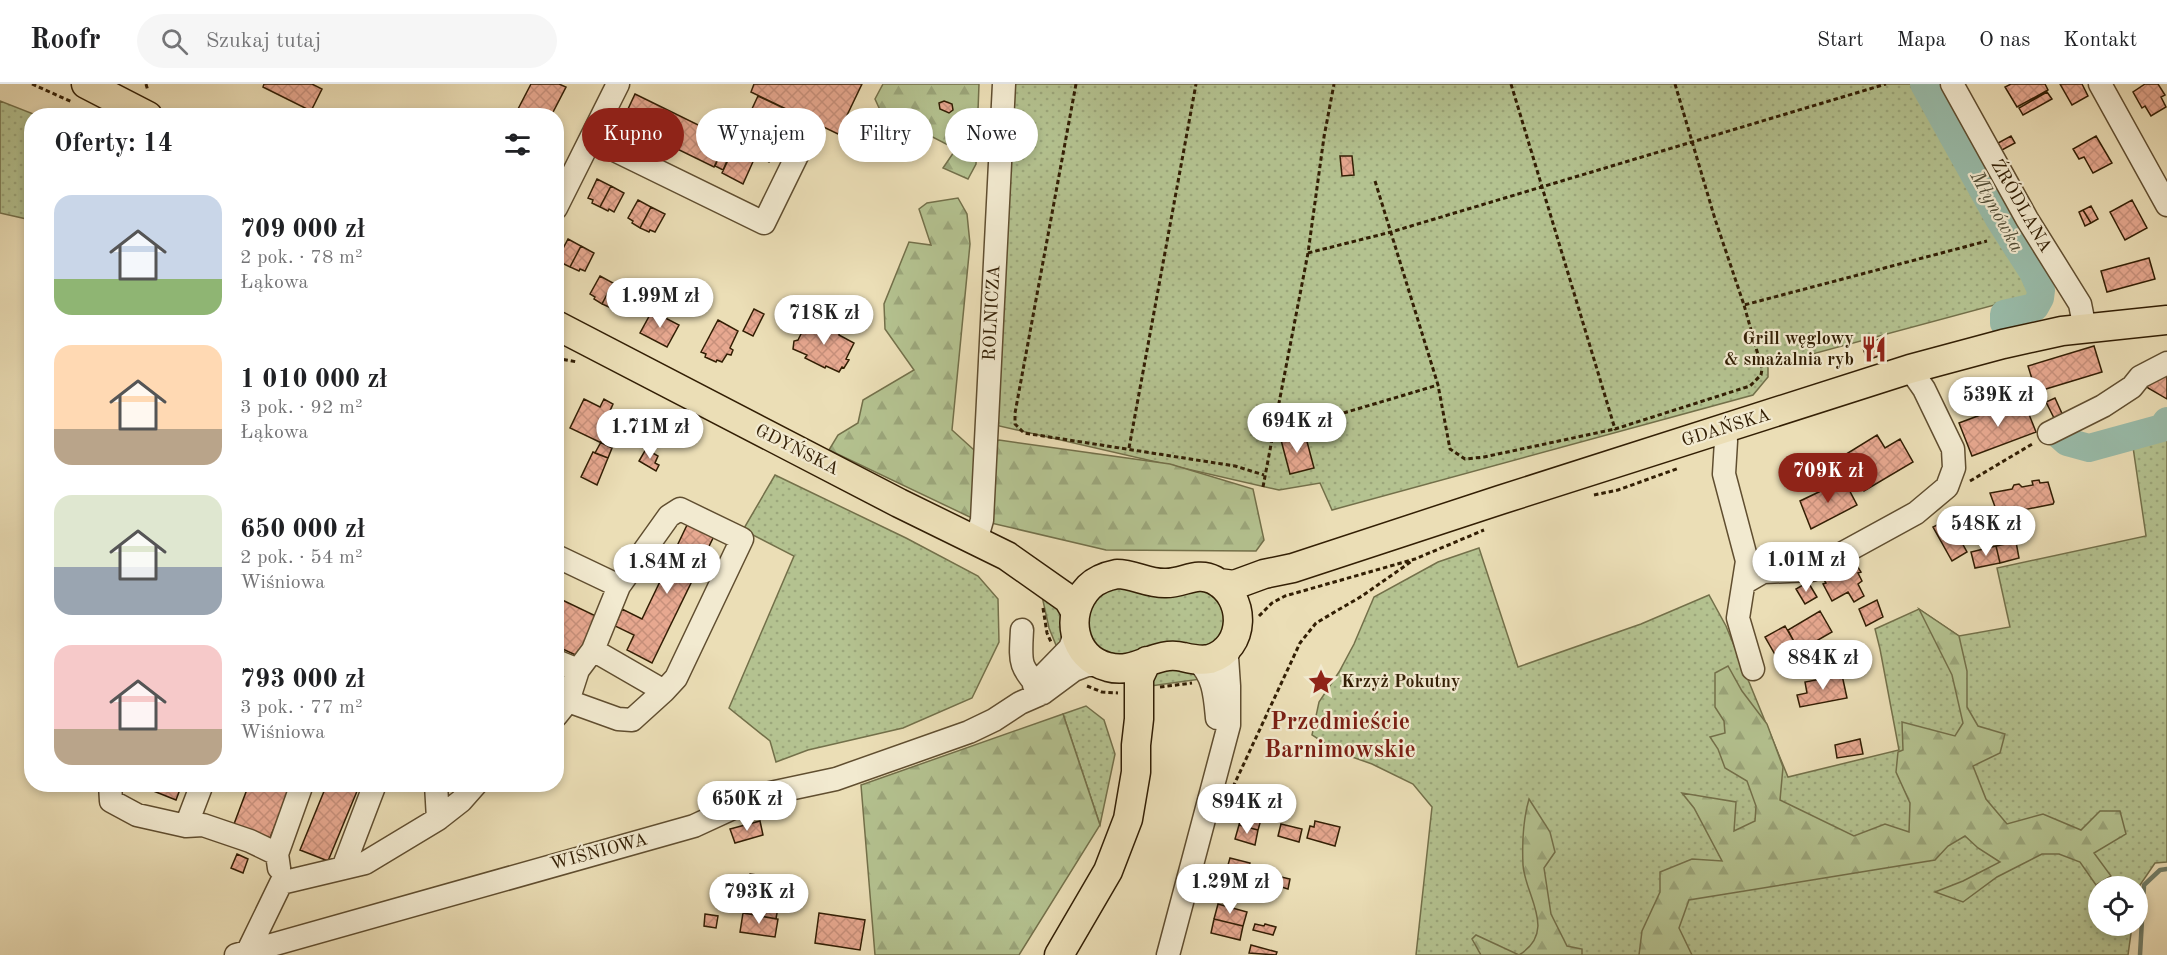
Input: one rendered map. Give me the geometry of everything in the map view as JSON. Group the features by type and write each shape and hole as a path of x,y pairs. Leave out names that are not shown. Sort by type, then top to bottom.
{"main road":[{"path":"82,94 121,92 149,108"},
{"name":"GDAŃSKA","path":"1197,660 1217,656 1252,601 1271,587 1302,578 1500,500 1910,369 2003,344 2085,328 2167,320"},
{"name":"GDYŃSKA","path":"564,329 1007,556 1068,599 1085,653 1105,666 1119,684 1125,714 1136,745"},
{"name":"GDYŃSKA","path":"1007,556 1040,564 1082,581 1098,580 1117,574 1155,583 1174,582 1193,576 1207,578 1219,584"},
{"name":"GDAŃSKA","path":"1219,584 1233,585 1264,574 1302,578"},
{"path":"1075,622 1085,592 1098,580"},
{"path":"1219,584 1230,592 1237,606 1235,630"},
{"path":"1105,666 1133,668 1160,656 1169,655 1197,660"},
{"path":"1059,955 1107,871 1125,831 1134,786 1139,719 1139,678 1148,661"}],"street":[{"path":"607,108 618,84"},
{"name":"ROLNICZA","path":"976,541 982,520 1004,84"},
{"name":"ŹRÓDLANA","path":"1952,84 2027,219 2075,296 2085,328"},
{"path":"2100,84 2167,206"},
{"path":"564,191 582,158"},
{"path":"639,162 764,223 794,162"},
{"path":"2049,433 2103,406 2132,387 2140,377 2167,363"},
{"path":"1744,584 1763,573 1812,570 1916,513 1947,487 1954,468 1953,449 1924,389 1910,369"},
{"path":"1722,430 1726,441 1726,485 1747,561 1738,618 1753,669"},
{"path":"564,704 578,670 593,650 619,586 669,516 680,509 742,539 676,678 664,691 632,720 564,709"},
{"path":"564,560 619,586"},
{"name":"WIŚNIOWA","path":"1039,688 1070,648 1075,622"},
{"path":"1022,630 1021,660 1024,670 1039,688"},
{"path":"1168,955 1229,725 1230,686 1227,657 1235,630"},
{"path":"593,650 664,691"},
{"path":"1197,660 1205,667 1214,688 1220,752"},
{"path":"564,664 578,670"},
{"name":"WIŚNIOWA","path":"242,953 694,826 760,795 836,779 969,732 1000,717 1039,688 1074,670 1087,665 1105,666"},
{"path":"110,792 111,801 137,815 186,826 203,825 250,841 277,854"},
{"path":"186,826 199,792"},
{"path":"242,953 280,883 277,854 299,792"},
{"path":"343,868 372,792"},
{"path":"436,792 438,819"},
{"path":"280,883 365,863 438,819 469,792"}],"path":[{"path":"32,84 82,94"},
{"path":"1076,84 1015,413 1015,424 1024,433 1235,466 1264,475"},
{"path":"1129,449 1196,84"},
{"path":"1263,487 1308,253 1324,137 1334,84"},
{"path":"1511,84 1615,429"},
{"path":"1376,181 1438,385 1450,449 1465,459 1484,458 1615,429 1750,386 1756,381 1762,369 1675,84"},
{"path":"1308,253 1392,232 1886,84"},
{"path":"1744,305 1986,242"},
{"path":"1273,434 1438,385"},
{"path":"1947,487 1952,491 2049,433"},
{"path":"1228,792 1234,786 1300,643 1316,622 1362,596 1415,559 1487,529"},
{"path":"1302,578 1415,559"}],"green space":[{"path":"883,84 979,84 978,108 945,108 945,143 933,137 933,108 879,108 875,99"},
{"path":"1011,84 1916,84 2028,286 2028,296 1768,366 1768,377 1753,395 1332,510 1320,483 1279,490 995,425 1007,162 1038,162 1038,108 1010,108"},
{"path":"0,101 24,110 24,218 0,213"},
{"path":"947,162 976,162 968,179 943,168"},
{"path":"958,198 967,214 970,244 952,430 974,450 999,440 1170,464 1253,489 1264,540 1256,551 1106,550 974,519 829,450 838,435 858,423 863,400 914,370 885,329 884,304 909,242 931,245 919,209 927,203"},
{"path":"2167,435 2167,862 2155,863 2146,876 2088,876 2088,936 2131,936 2128,955 1416,955 1432,807 1413,784 1372,764 1338,752 1312,735 1319,702 1354,644 1374,597 1438,562 1479,548 1518,667 1641,624 1709,595 1726,626 1788,777 1899,750 1875,629 1919,609 1959,636 2010,627 1997,568 2146,536 2133,447"},
{"path":"775,475 906,538 978,576 998,599 999,642 972,698 903,728 808,750 776,762 770,741 729,708 794,556 743,530"},
{"path":"1109,587 1204,589 1215,594 1228,619 1215,644 1127,657 1100,651 1086,631 1091,601"},
{"path":"1054,594 1067,622 1058,650 1049,628 1042,596"},
{"path":"1919,609 1959,636 1967,671 1967,707 1978,726 2005,734 2000,753 1973,766 1986,799 2007,824 2043,814 2081,830 2100,811 2120,811 2126,834 2094,853 2111,876 2090,876 2080,862 2059,854 2042,854 1997,877 1963,902 1935,892 2000,862 1978,848 1965,836 1948,846 1935,860 1689,900 1679,928 1692,955 1639,955 1642,931 1660,892 1660,872 1692,859 1722,861 1694,808 1682,793 1736,802 1734,831 1755,821 1756,806 1747,781 1725,768 1718,749 1710,737 1725,733 1724,721 1715,707 1715,673 1728,666 1742,691 1767,724 1783,767 1780,800 1854,836 1885,824 1909,832 1910,803 1896,772 1898,752 1903,750 1902,722 1955,736 1963,723 1952,675"},
{"path":"1157,667 1194,671 1201,679 1143,687"},
{"path":"1086,706 1104,720 1115,754 1100,825 1063,714"},
{"path":"1063,714 1100,825 1019,955 875,955 861,785"},
{"path":"1529,799 1550,832 1555,852 1544,868 1551,914 1567,946 1582,949 1582,955 1519,955 1530,946 1536,935 1538,924 1523,865 1523,832"},
{"path":"1476,935 1519,955 1481,955 1472,939"}],"building":[{"path":"264,84 312,84 322,89 312,108 305,108 263,87"},
{"path":"531,84 559,84 566,87 555,108 519,108"},
{"path":"754,84 862,84 850,108 838,108 838,134 826,128 826,108 784,108 751,92"},
{"path":"2011,84 2045,84 2048,90 2017,107 2005,87"},
{"path":"2060,84 2082,84 2088,96 2072,105"},
{"path":"2145,84 2158,84 2165,95 2161,97 2166,107 2151,116 2145,106 2142,108 2133,92"},
{"path":"2047,92 2052,99 2023,115 2019,108"},
{"path":"635,94 664,108 628,108"},
{"path":"758,96 784,108 752,108"},
{"path":"944,101 952,104 953,108 945,108 945,111 940,109 939,103"},
{"path":"684,118 696,124 696,158 684,152"},
{"path":"2011,136 2015,143 2002,150 1998,143"},
{"path":"2096,136 2112,163 2093,173 2084,157 2079,159 2073,149"},
{"path":"1340,156 1352,156 1354,175 1342,176"},
{"path":"704,162 716,162 714,167"},
{"path":"717,162 727,162 723,170 715,166"},
{"path":"727,162 753,162 743,184 722,173"},
{"path":"597,179 611,186 600,207 588,198"},
{"path":"611,186 624,193 614,212 600,207"},
{"path":"638,200 651,207 640,228 628,218"},
{"path":"2132,200 2147,228 2125,240 2110,212"},
{"path":"2091,206 2098,219 2091,223 2083,210"},
{"path":"651,207 665,214 655,232 640,228"},
{"path":"2083,210 2091,223 2085,226 2079,212"},
{"path":"568,239 581,246 570,267 564,264 564,247"},
{"path":"581,246 594,253 585,271 570,267"},
{"path":"2149,258 2155,279 2107,292 2101,271"},
{"path":"600,276 613,283 602,304 590,294"},
{"path":"613,283 626,290 617,308 602,304"},
{"path":"754,309 764,314 753,336 743,331"},
{"path":"652,311 679,325 667,347 640,333"},
{"path":"718,320 738,331 730,348 733,350 731,355 727,354 722,362 705,357 706,354 701,352"},
{"path":"808,320 823,327 828,323 839,326 839,335 854,343 846,359 849,360 839,372 805,358 807,355 793,349 794,341 798,340 802,332 801,327 806,325"},
{"name":"Grill węglowy & smażalnia ryb","path":"1880,339 1885,354 1867,360 1862,345"},
{"path":"2094,346 2102,372 2036,392 2028,366"},
{"path":"2167,368 2167,399 2148,388 2143,379"},
{"path":"2055,398 2064,418 2056,422 2046,402"},
{"path":"584,399 600,407 604,399 613,404 610,411 626,419 612,448 570,428"},
{"path":"2023,399 2036,432 1972,456 1959,423"},
{"path":"1305,434 1314,468 1290,474 1281,440"},
{"path":"1877,435 1885,448 1900,439 1913,462 1864,491 1843,456"},
{"path":"601,442 612,448 608,458 595,453"},
{"path":"646,449 658,456 655,463 659,465 656,471 639,461"},
{"path":"593,452 608,458 597,485 581,477"},
{"path":"1844,480 1857,505 1811,529 1800,501"},
{"path":"2039,480 2040,483 2048,482 2053,504 1998,515 1990,493 2012,489 2014,485 2019,484 2022,487 2033,485 2032,481"},
{"path":"1949,519 1967,552 1952,561 1933,527"},
{"path":"688,523 714,536 652,663 627,650 634,635 615,626 622,609 642,619"},
{"path":"2016,542 2019,558 2000,563 1996,546"},
{"path":"1996,546 2000,563 1975,568 1971,552"},
{"path":"1851,556 1861,572 1858,573 1862,581 1858,584 1864,596 1854,602 1848,592 1832,601 1820,573"},
{"path":"1808,582 1817,597 1805,604 1796,589"},
{"path":"1877,600 1883,617 1866,626 1859,609"},
{"path":"564,601 600,618 580,657 564,650"},
{"path":"1820,611 1832,632 1799,651 1788,630"},
{"path":"1785,626 1797,647 1777,658 1765,637"},
{"path":"1842,675 1847,698 1800,707 1797,695 1807,693 1805,682"},
{"path":"1860,739 1863,754 1837,758 1835,745"},
{"path":"156,792 179,792 176,800"},
{"path":"246,792 289,792 270,838 234,824"},
{"path":"324,792 357,792 328,861 300,850"},
{"path":"1242,811 1262,816 1258,830 1239,825"},
{"path":"760,821 763,835 735,843 730,829"},
{"path":"1315,821 1340,827 1335,846 1307,838 1310,826 1314,827"},
{"path":"1281,824 1302,829 1299,842 1278,836"},
{"path":"1239,825 1258,830 1255,845 1235,839"},
{"path":"237,854 248,859 243,873 231,868"},
{"path":"1230,858 1250,863 1246,877 1226,872"},
{"path":"1226,872 1246,877 1243,891 1223,886"},
{"path":"750,874 783,879 776,919 743,913"},
{"path":"1277,876 1290,879 1288,889 1275,885"},
{"path":"783,879 802,883 800,896 789,894 787,907 779,906"},
{"path":"1218,904 1247,912 1243,926 1214,919"},
{"path":"743,913 778,919 775,937 740,932"},
{"path":"819,913 865,920 860,950 815,943"},
{"path":"705,914 718,916 716,928 704,926"},
{"path":"1214,919 1243,926 1240,940 1211,933"},
{"path":"1255,924 1276,927 1273,935 1253,930"},
{"path":"1251,945 1277,952 1276,955 1249,953"}],"waterway":[{"name":"Młynówka","path":"1924,84 1999,219 2033,272 2041,290 2035,307 2004,314 2004,323"},
{"name":"Młynówka","path":"2058,434 2067,442 2089,448 2162,428 2167,421"},
{"path":"2140,955 2144,885 2160,870 2167,869"}],"place":[{"name":"Grill węglowy & smażalnia ryb","path":"1874,349"},
{"name":"Krzyż Pokutny","path":"1321,682"}],"district":[{"name":"Przedmieście Barnimowskie","path":"1340,737"}]}
